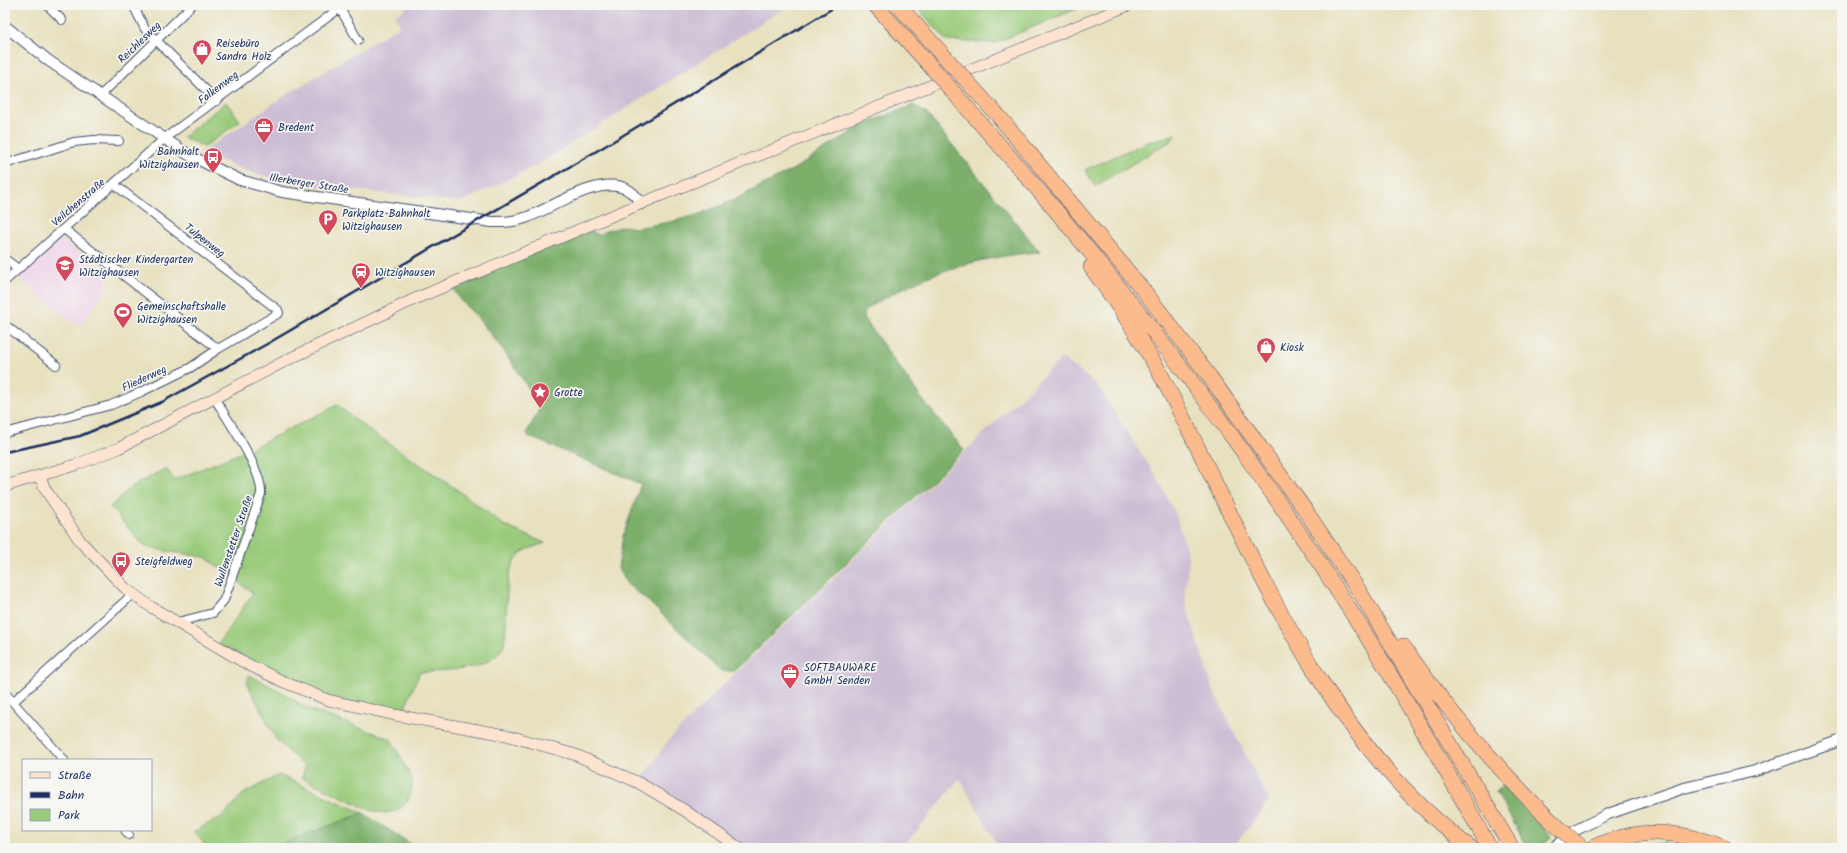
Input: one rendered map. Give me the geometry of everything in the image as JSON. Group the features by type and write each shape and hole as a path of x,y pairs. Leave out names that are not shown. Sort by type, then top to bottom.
{"highway":[{"path":"875,5 1038,188 1131,300 1197,387 1261,477 1360,627 1426,734 1490,848"},
{"path":"898,5 1002,119 1144,291 1210,377 1361,594 1512,848"},
{"path":"1038,188 1051,211 1118,305 1158,371 1291,632 1323,684 1368,747 1398,782 1470,848"},
{"path":"1361,594 1372,602 1414,664 1456,720 1513,784 1550,820 1582,848"},
{"path":"1592,848 1607,841 1638,834 1674,833 1706,840 1725,848"}],"main road":[{"path":"5,486 75,465 117,449 289,359 417,298 641,204 1129,5"},
{"path":"40,476 48,494 81,542 109,574 133,594 247,664 284,682 328,700 506,735 576,755 639,783 684,810 739,848"}],"street":[{"path":"47,5 62,20"},
{"path":"132,5 145,29 216,101"},
{"name":"Reichlesweg","path":"101,95 192,5"},
{"path":"339,7 358,40"},
{"name":"Falkenweg","path":"165,138 339,7"},
{"name":"Illerberger Straße","path":"5,26 34,50 189,155 217,170 256,186 282,192 492,222 509,222 526,217 585,190 606,184 628,189 636,194 641,204"},
{"name":"Veilchenstraße","path":"5,281 165,138"},
{"path":"5,164 74,142 94,140 119,141"},
{"name":"Tulpenweg","path":"115,184 280,313"},
{"path":"64,229 218,349"},
{"path":"5,259 18,269"},
{"name":"Fliederweg","path":"5,433 111,405 166,381 280,313"},
{"path":"5,325 56,365"},
{"name":"Wullenstetter Straße","path":"178,622 213,613 224,600 261,494 262,487 257,472 215,399"},
{"path":"13,702 133,594"},
{"path":"5,693 63,759"},
{"path":"1553,848 1576,830 1608,814 1684,788 1755,771 1842,740"}],"shaded area":[{"path":"410,5 789,5 539,164 462,202 301,184 255,174 201,153 289,93 400,26 395,16"},
{"name":"Städtischer Kindergarten Witzighausen","path":"59,238 91,263 89,265 108,280 105,283 108,286 79,327 17,277"},
{"path":"1062,358 1097,385 1159,481 1176,515 1189,560 1185,590 1186,605 1213,690 1269,801 1233,848 999,848 960,779 902,848 741,848 640,782 667,742 730,678"}],"green space":[{"path":"915,5 1086,5 995,43 947,41"},
{"path":"226,102 240,121 204,147 183,137"},
{"path":"913,105 926,113 1040,252 982,260 945,270 909,285 872,305 866,310 864,315 866,321 922,399 964,450 734,671 721,671 649,602 627,584 618,568 623,536 641,484 528,436 527,432 539,410 538,403 504,351 477,317 460,300 451,284 585,228 599,235 603,232 624,226 636,228 670,222 697,215 732,201 794,169 863,125"},
{"path":"1176,134 1171,141 1095,186 1085,170 1145,143"},
{"path":"337,405 367,429 459,491 505,526 545,543 522,552 515,560 512,567 507,590 504,643 500,652 481,664 468,668 420,672 402,714 328,698 218,644 253,593 205,557 144,546 110,507 130,488 166,468 174,480 248,450"},
{"path":"249,675 280,691 308,709 391,739 413,781 408,801 397,811 384,813 370,810 302,778 305,767 276,739 247,683"},
{"path":"279,775 363,813 271,848 200,848 204,843 193,832 223,816 243,794"},
{"path":"1503,786 1552,837 1541,848 1528,848 1496,792"},
{"path":"363,813 417,848 271,848 274,847"},
{"path":"1664,843 1687,848 1619,848"}],"railway":[{"path":"5,452 80,436 162,402 267,344 612,142 838,5"}],"place":[{"name":"Reisebüro Sandra Holz","path":"202,66"},
{"name":"Bredent","path":"264,144"},
{"name":"Bahnhalt Witzighausen","path":"213,174"},
{"name":"Parkplatz Bahnhalt Witzighausen","path":"328,236"},
{"name":"Städtischer Kindergarten Witzighausen","path":"65,282"},
{"name":"Witzighausen","path":"361,289"},
{"name":"Gemeinschaftshalle Witzighausen","path":"123,329"},
{"name":"Kiosk","path":"1266,364"},
{"name":"Grotte","path":"540,409"},
{"name":"Steigfeldweg","path":"121,578"},
{"name":"SOFTBAUWARE GmbH Senden","path":"790,690"}]}
